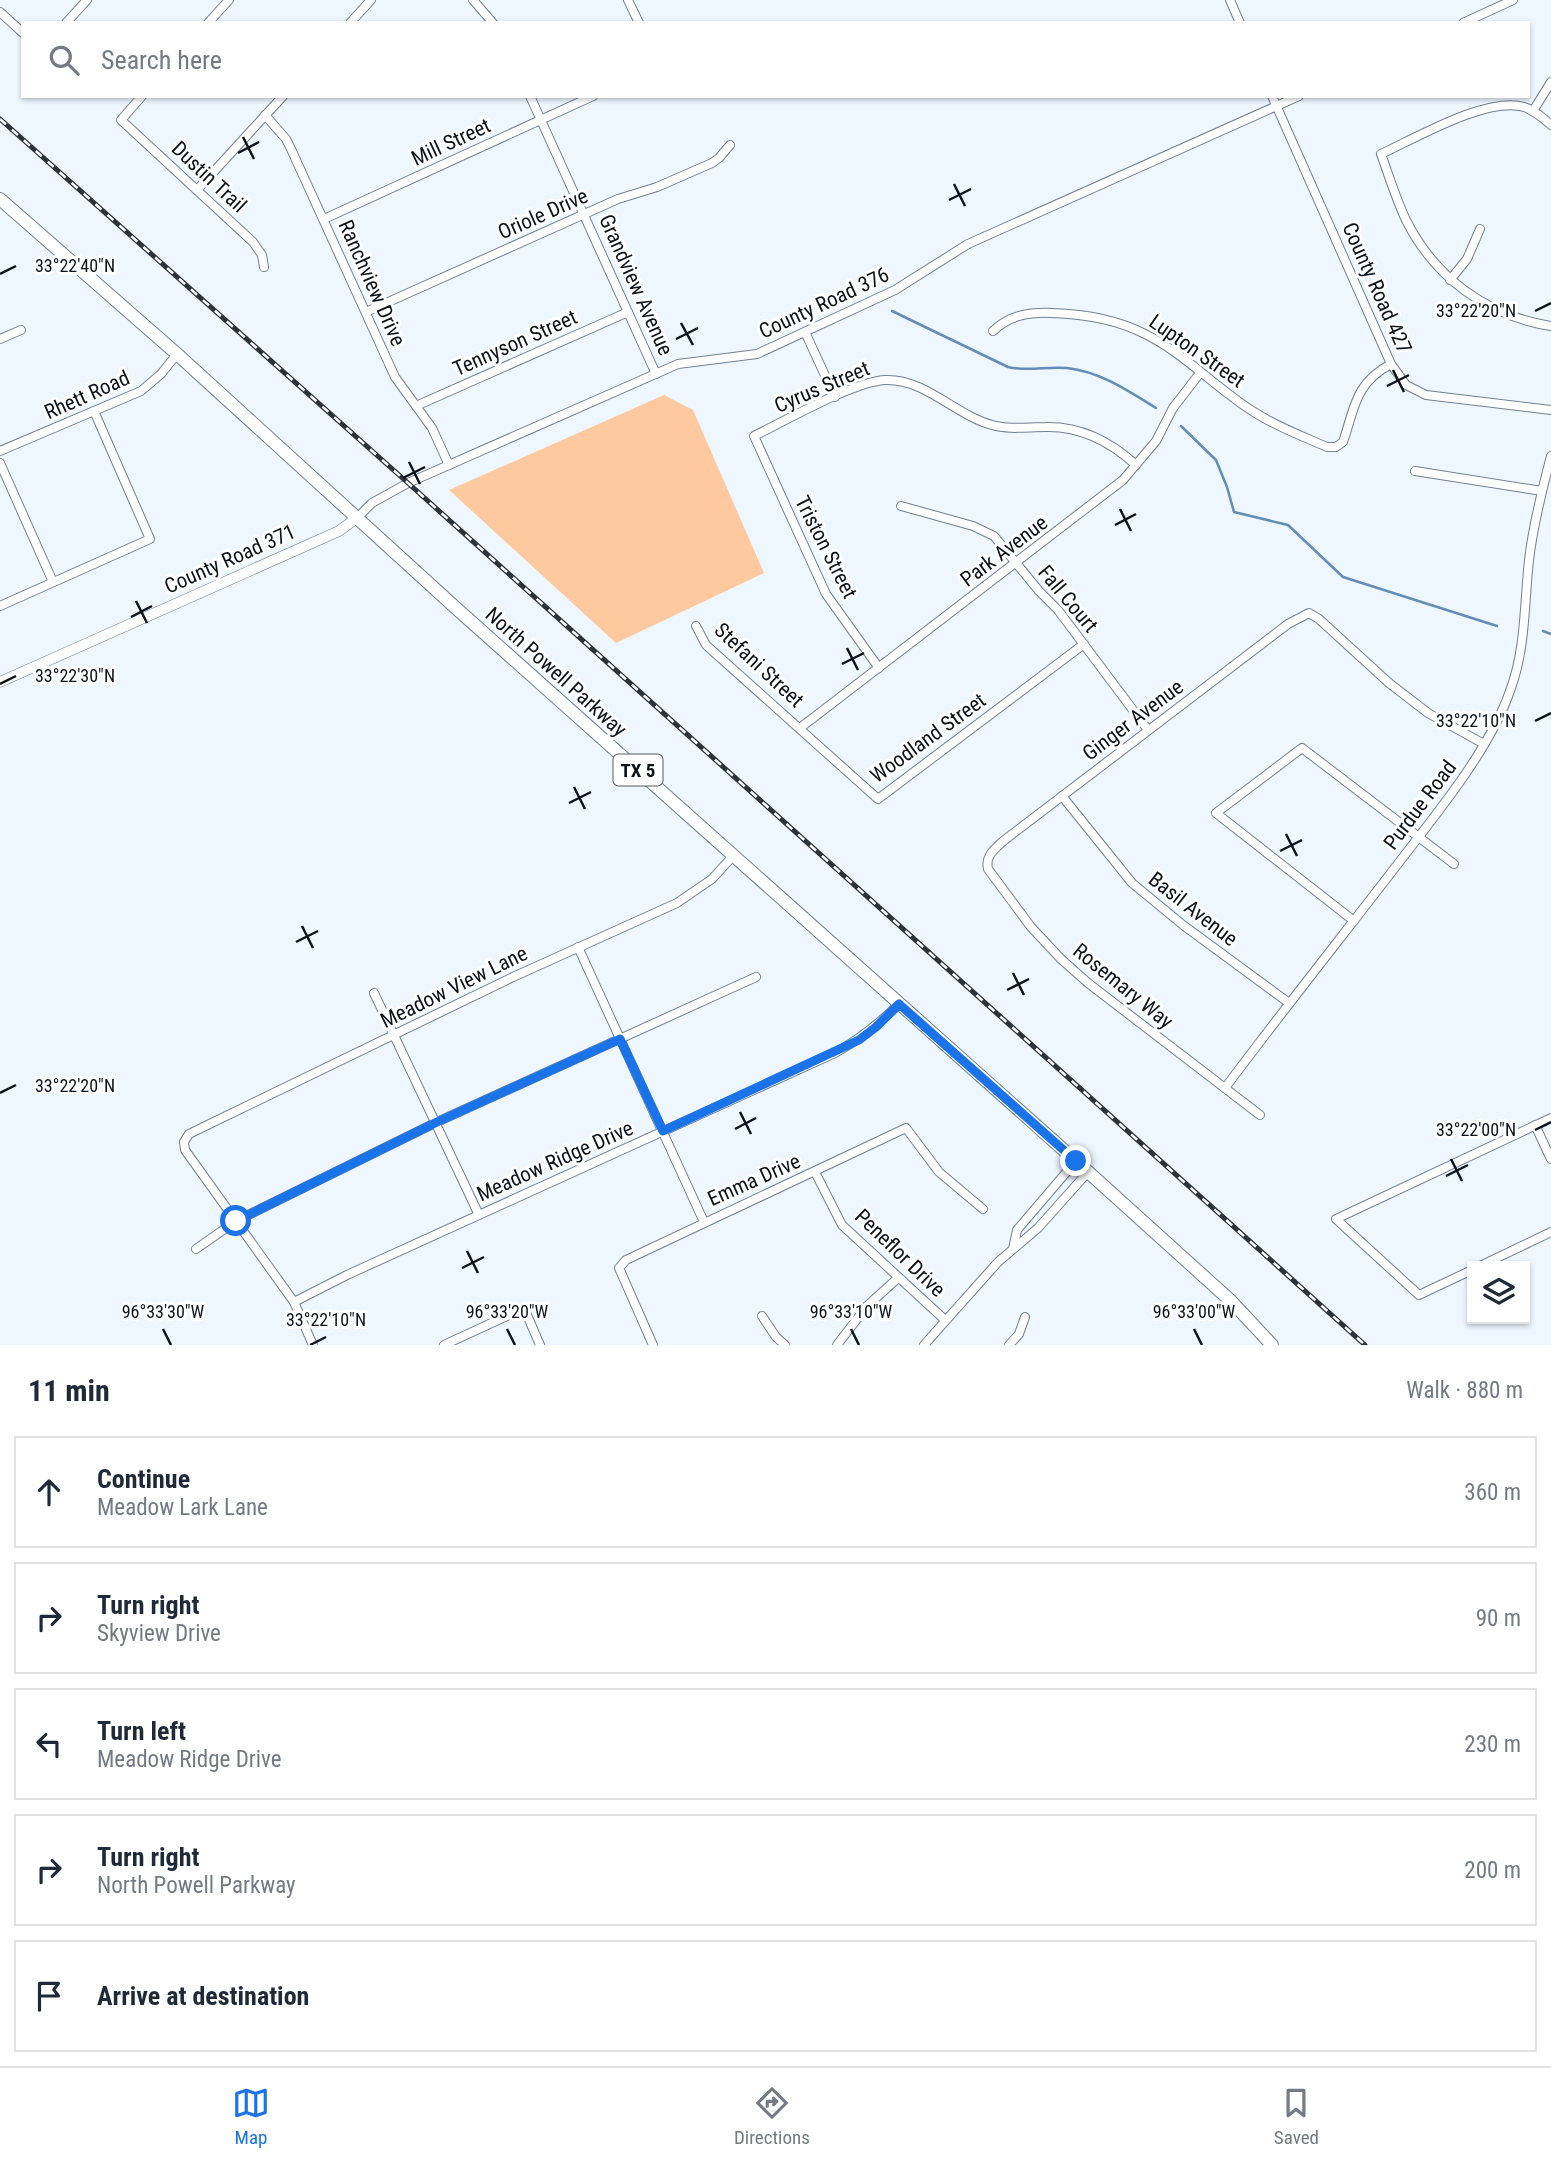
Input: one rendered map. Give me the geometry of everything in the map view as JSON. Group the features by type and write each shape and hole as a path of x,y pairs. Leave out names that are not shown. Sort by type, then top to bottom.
{"main road":[{"name":"North Powell Parkway","path":"2,204 177,354 457,609 1076,1161 1231,1301 1272,1345"}],"street":[{"path":"68,21 87,0"},
{"path":"210,21 229,0"},
{"path":"352,21 371,0"},
{"path":"472,0 491,21"},
{"path":"628,0 638,21"},
{"path":"1230,0 1239,21"},
{"path":"1467,21 1513,0"},
{"path":"0,12 21,31"},
{"path":"1532,111 1551,82"},
{"name":"Dustin Trail","path":"140,98 121,120 253,242 262,255 264,267"},
{"path":"197,190 280,98"},
{"name":"Grandview Avenue","path":"531,98 656,374"},
{"name":"Mill Street","path":"324,219 589,98"},
{"name":"County Road 427","path":"1273,98 1391,364 1406,385 1426,395 1551,410"},
{"name":"County Road 376","path":"358,517 372,503 449,465 678,365 757,354 895,290 968,244 1295,98"},
{"path":"1551,125 1532,111 1510,105 1486,108 1381,154 1410,227 1429,257 1450,280 1498,311 1527,322 1551,326"},
{"name":"Ranchview Drive","path":"265,116 286,138 395,377 432,428 449,465"},
{"name":"Oriole Drive","path":"366,312 585,214 712,163 730,145"},
{"path":"1450,280 1467,259 1480,229"},
{"name":"Tennyson Street","path":"416,406 628,312"},
{"name":"Lupton Street","path":"993,331 1008,318 1023,315 1066,313 1108,320 1155,339 1253,412 1327,447 1336,447 1343,442 1363,385 1376,372 1391,364"},
{"path":"0,339 21,330"},
{"path":"805,332 835,397"},
{"name":"Rhett Road","path":"0,452 141,391 161,374 177,354"},
{"name":"Park Avenue","path":"800,728 1108,494 1156,440 1173,408 1200,373"},
{"name":"Cyrus Street","path":"754,436 872,382 898,381 926,391 993,426 1077,430 1108,444 1136,465"},
{"path":"0,606 150,539 94,411"},
{"name":"Triston Street","path":"754,436 826,594 879,668"},
{"name":"Purdue Road","path":"1224,1088 1419,837 1472,764 1510,694 1519,663 1525,626 1529,561 1551,456"},
{"path":"0,463 53,582"},
{"path":"1415,471 1542,491"},
{"name":"Fall Court","path":"901,506 986,530 994,536 1058,610 1148,730"},
{"name":"County Road 371","path":"0,682 339,531 358,517"},
{"name":"Ginger Avenue","path":"987,863 990,854 1002,842 1288,624 1309,613 1319,618 1388,683 1428,713 1484,744"},
{"name":"Stefani Street","path":"696,626 706,645 800,728"},
{"name":"Woodland Street","path":"800,728 878,799 1084,644"},
{"path":"1354,921 1216,813 1302,748 1454,864"},
{"name":"Basil Avenue","path":"1062,796 1132,883 1156,905 1289,1003"},
{"name":"Meadow View Lane","path":"236,1221 185,1150 184,1142 189,1135 394,1034 677,902 712,879 733,856"},
{"name":"Rosemary Way","path":"987,863 988,869 1031,927 1060,959 1260,1115"},
{"path":"578,947 704,1222"},
{"path":"196,1249 236,1221 437,1122 756,977"},
{"path":"374,993 479,1215"},
{"name":"Meadow Ridge Drive","path":"293,1302 847,1047 876,1027 899,1004"},
{"path":"1467,1272 1419,1295 1336,1219 1551,1118"},
{"path":"1535,1125 1551,1159"},
{"name":"Emma Drive","path":"653,1345 620,1268 626,1260 906,1128 939,1172 983,1209"},
{"path":"1013,1249 1017,1230 1076,1161"},
{"name":"Peneflor Drive","path":"815,1171 842,1225 945,1320"},
{"path":"924,1345 1013,1249 1038,1228 1088,1172"},
{"path":"236,1221 293,1302 313,1345"},
{"path":"1490,1261 1551,1232"},
{"path":"837,1345 867,1306 898,1278"},
{"path":"444,1345 524,1308 540,1345"},
{"path":"762,1316 785,1345"},
{"path":"1009,1345 1019,1334 1025,1317"}],"shaded area":[{"path":"664,395 693,410 764,573 616,643 449,490"}],"waterway":[{"path":"892,311 1008,367 1067,368 1091,373 1156,408"},
{"path":"1181,426 1216,460 1234,512 1288,525 1343,577 1497,626"},
{"path":"1543,631 1551,634"}],"railway":[{"path":"0,119 1365,1345"}],"route":[{"path":"236,1221 437,1122 620,1039 663,1131 835,1053 876,1027 899,1004 1076,1161"}]}
